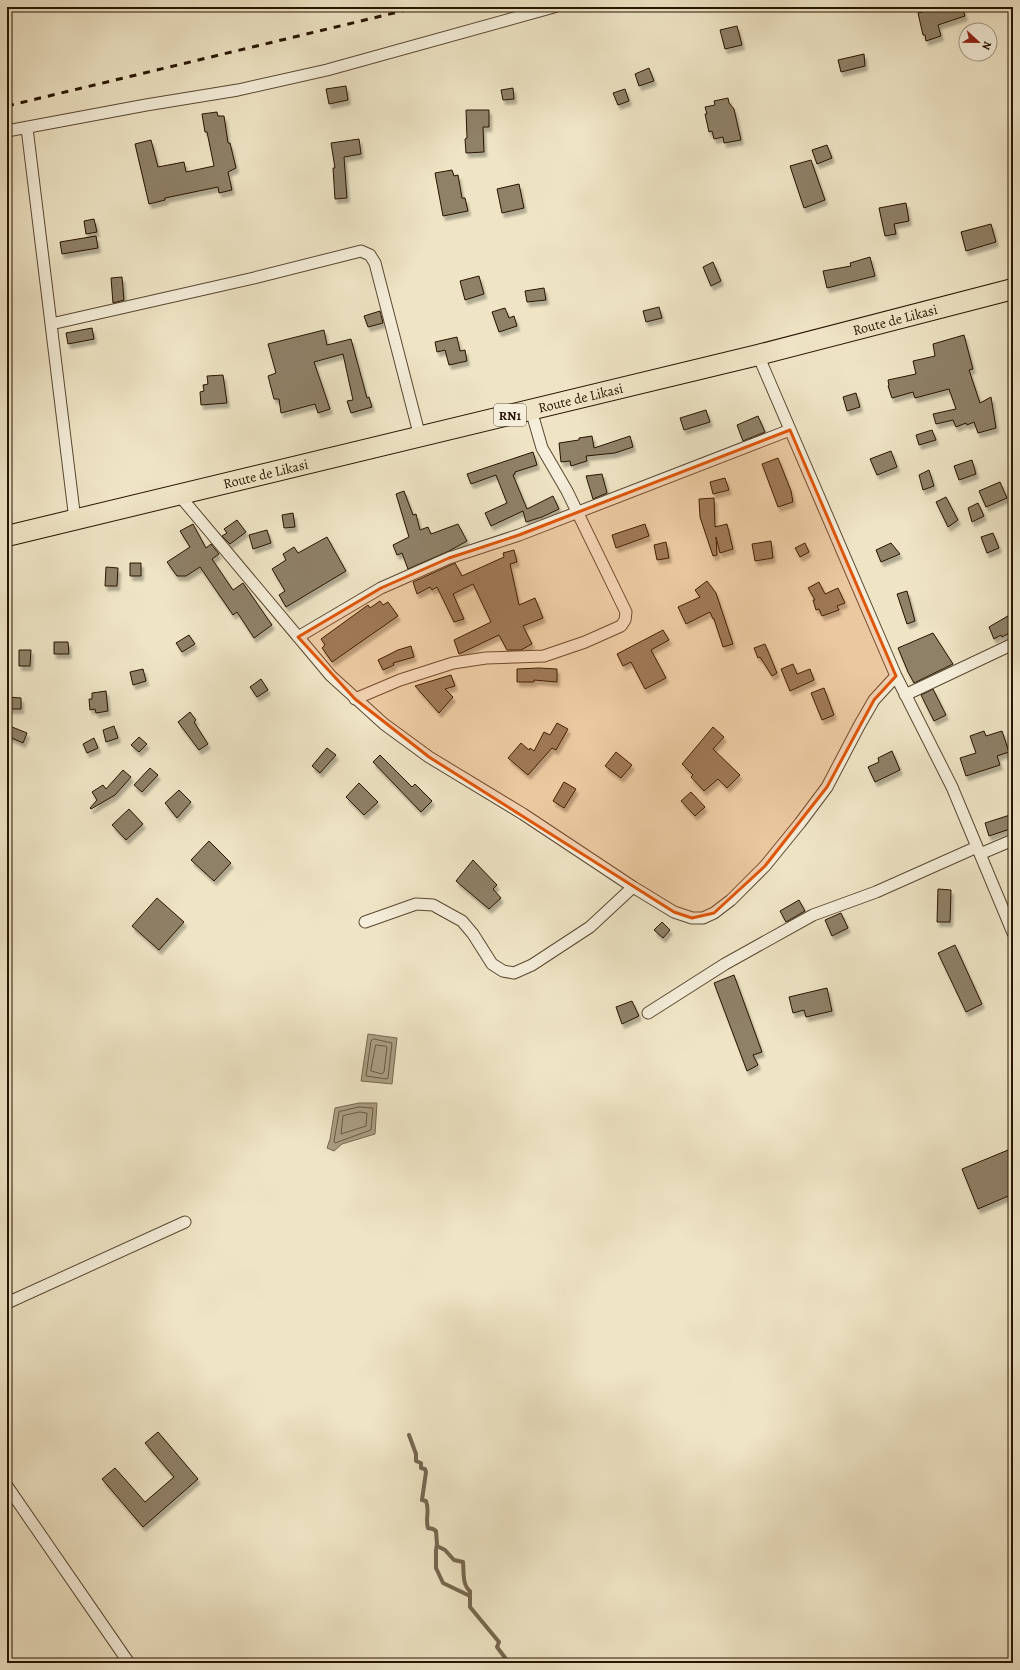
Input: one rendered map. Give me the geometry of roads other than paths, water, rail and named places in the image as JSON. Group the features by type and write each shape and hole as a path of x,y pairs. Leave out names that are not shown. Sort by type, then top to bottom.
{"highway":[{"name":"Route de Likasi","path":"7,536 758,355 1013,289"}],"street":[{"path":"7,131 146,105 238,90 327,70 554,7"},
{"path":"27,128 76,520"},
{"path":"51,324 254,278 361,251 370,255 375,263 420,437"},
{"path":"758,355 896,676 952,787 1013,933"},
{"path":"355,699 400,680 453,663 486,658 544,656 585,642 621,626 626,620 626,612 578,513 542,448 531,410"},
{"path":"298,637 381,588 448,558 519,535 578,513 790,430"},
{"path":"180,495 331,676 384,724 429,757 523,814 633,887 674,912 692,918 703,918 714,913 731,900 765,866 827,787 858,726 874,700 896,676"},
{"path":"905,695 1013,644"},
{"path":"648,1013 725,964 813,915 876,892 979,851 1013,840"},
{"path":"365,922 416,904 433,905 462,921 473,934 492,964 503,971 514,973 532,965 590,927 633,887"},
{"path":"7,1303 184,1222"},
{"path":"7,1486 129,1663"}],"water":[{"path":"368,1034 397,1038 392,1084 361,1081"},
{"path":"359,1103 377,1103 375,1134 342,1144 334,1151 327,1148 335,1108"}],"waterway":[{"path":"409,1435 416,1454 416,1461 421,1463 421,1468 425,1469 426,1472 422,1500 426,1501 427,1504 428,1528 436,1531 436,1568 443,1583 470,1596 470,1607 499,1642 497,1647 509,1663"},
{"path":"437,1546 445,1550 454,1560 463,1562 465,1582 470,1591 470,1596"}],"railway":[{"path":"7,106 419,7"}]}
